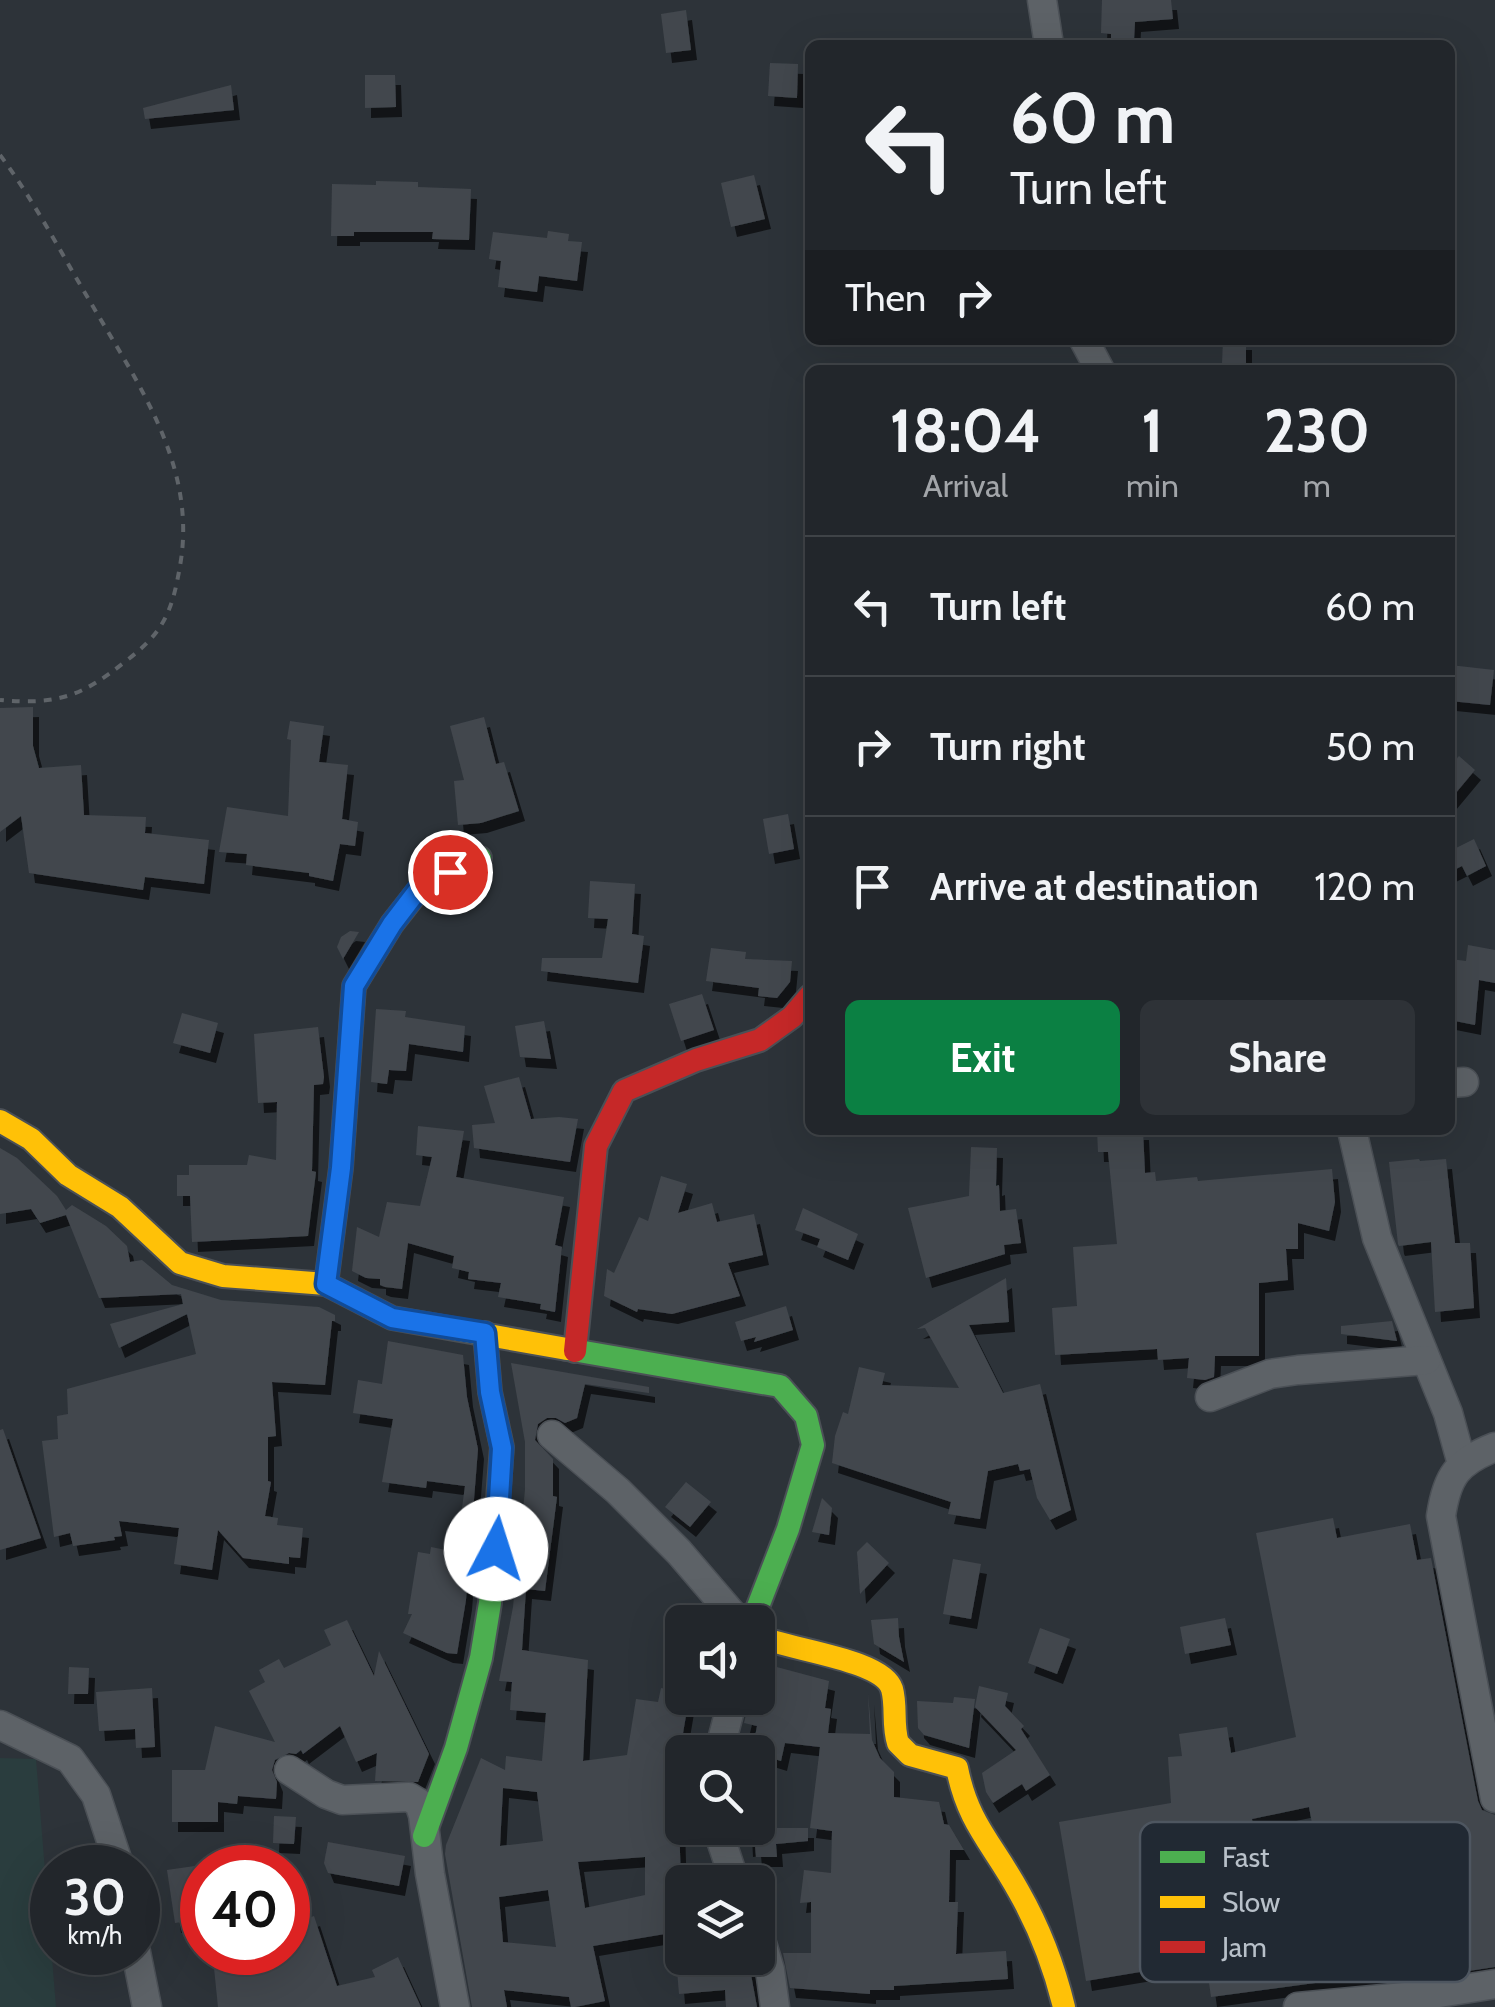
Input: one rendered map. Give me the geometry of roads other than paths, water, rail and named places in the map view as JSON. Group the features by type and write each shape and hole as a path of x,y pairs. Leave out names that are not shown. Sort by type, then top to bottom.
{"street":[{"path":"1042,0 1048,40"},
{"path":"326,1284 341,1168 354,986 421,886 480,858"},
{"path":"576,1351 596,1146 624,1090 696,1060 760,1040 792,1017 805,1002"},
{"path":"0,1120 31,1139 68,1175 120,1207 180,1264 223,1276 326,1284 392,1318 780,1386 806,1416 813,1446 788,1529 759,1605"},
{"path":"1353,1135 1377,1238 1448,1413 1462,1464"},
{"path":"424,1836 461,1732 481,1658 490,1603 502,1448 490,1392 485,1333"},
{"path":"1210,1397 1284,1372 1426,1360"},
{"path":"552,1435 618,1491 724,1605"},
{"path":"1495,1447 1462,1464 1446,1487 1440,1516 1495,1798"},
{"path":"775,1645 859,1666 888,1680 896,1740 903,1750 957,1768 963,1799 974,1822 1019,1891 1051,1956 1064,2007"},
{"path":"0,1725 70,1760 96,1795 112,1845"},
{"path":"288,1770 342,1800 409,1796 418,1803 424,1815 424,1836 455,2007"},
{"path":"141,1975 147,2007"},
{"path":"771,1975 775,2007"},
{"path":"1298,2007 1426,1996 1495,1984"}]}
